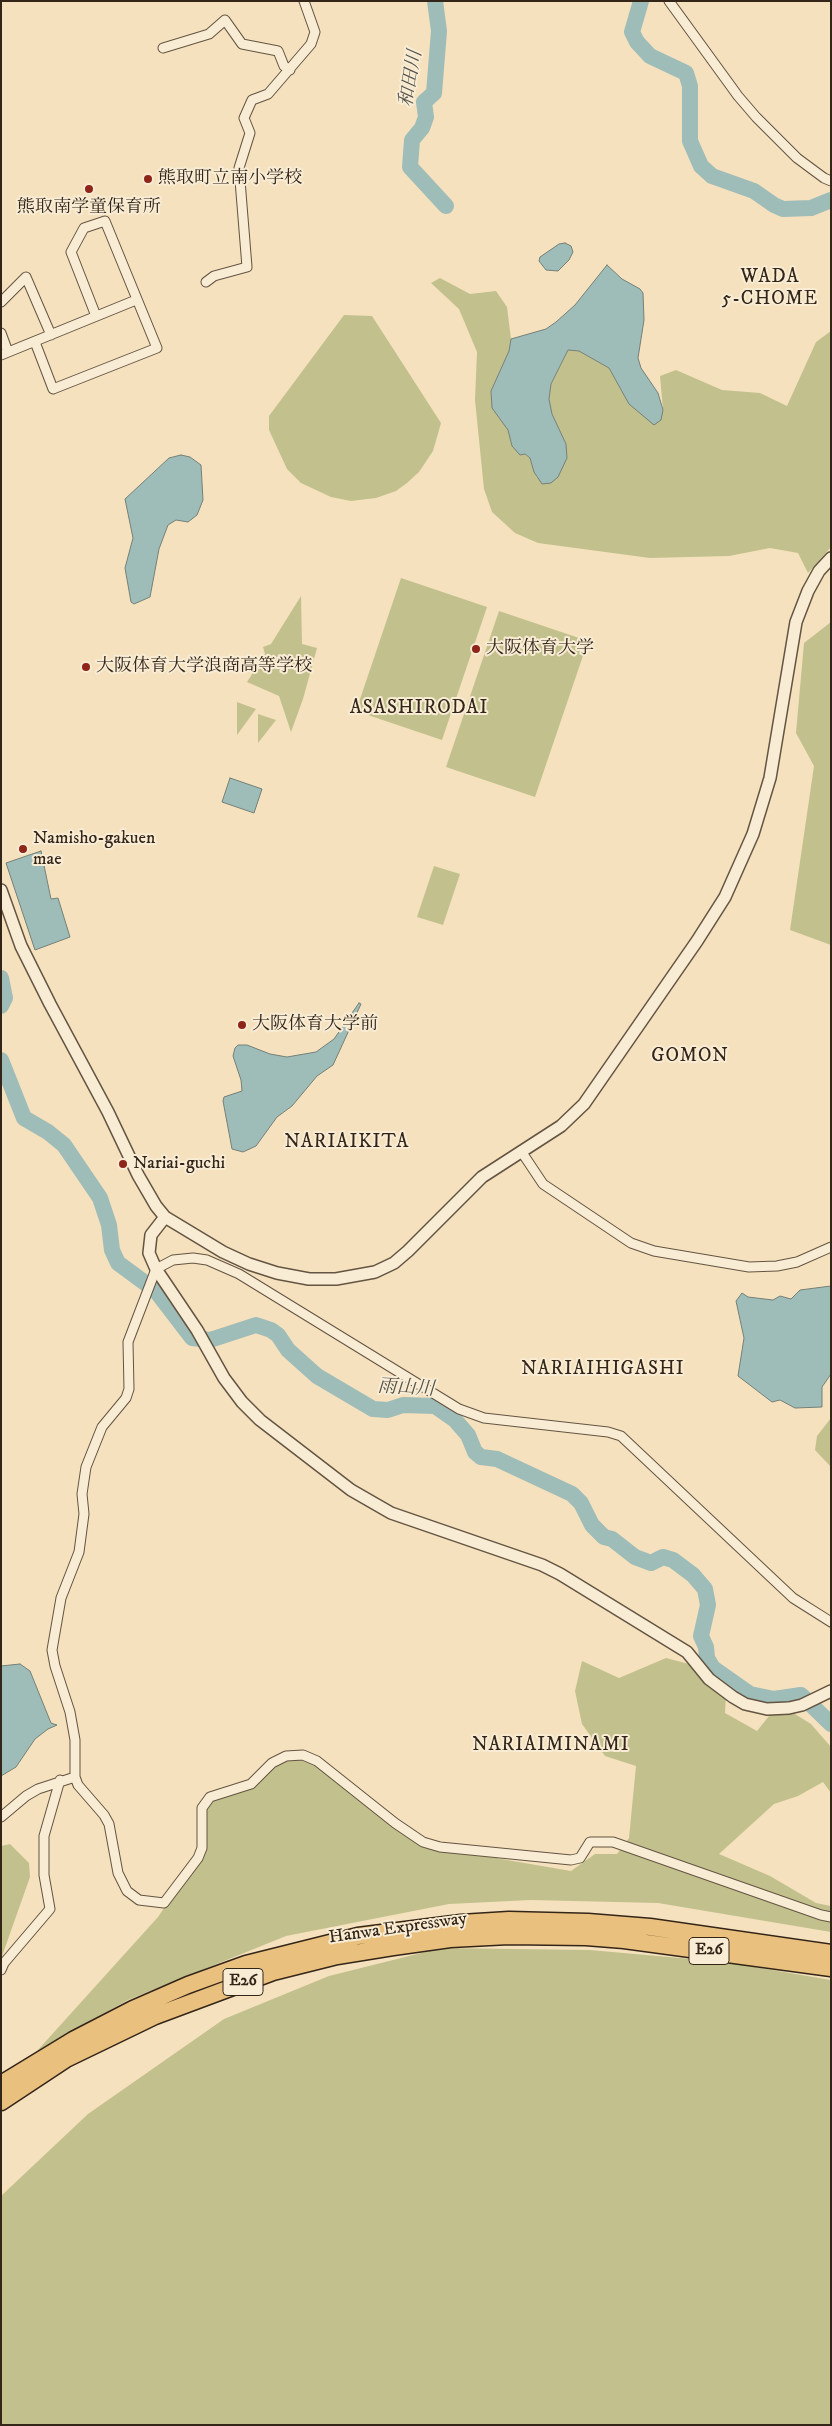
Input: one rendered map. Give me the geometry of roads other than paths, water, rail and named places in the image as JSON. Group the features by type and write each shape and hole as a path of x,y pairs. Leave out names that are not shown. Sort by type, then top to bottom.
{"highway":[{"name":"Hanwa Expressway","path":"1,2084 73,2040 133,2009 246,1964 358,1936 431,1926 587,1929 650,1927 831,1952"},
{"name":"Hanwa Expressway","path":"1,2102 66,2059 111,2036 155,2016 273,1972 337,1956 509,1928"},
{"name":"Hanwa Expressway","path":"587,1929 624,1940 831,1968"}],"street":[{"path":"206,282 214,276 247,267 239,168 250,133 244,118 252,100 268,94 311,44 315,32 304,1"},
{"path":"669,1 738,96 756,117 797,158 824,178 831,180"},
{"path":"163,48 209,34 226,20 242,44 278,51 284,66 290,70"},
{"path":"35,342 53,389 157,348 105,221 84,228 71,252 96,316"},
{"path":"1,302 26,276 51,335"},
{"path":"1,333 5,354 136,300"},
{"path":"1,890 21,946 50,1004 108,1112 138,1175 165,1217 223,1252 268,1270 309,1279 358,1277 375,1272 394,1263 423,1238 482,1177 561,1126 593,1093 725,897 753,834 770,778 796,622 808,591 819,572 831,558"},
{"path":"521,1151 542,1184 631,1243 654,1251 749,1268 797,1262 831,1247"},
{"path":"165,1217 151,1235 149,1253 156,1269 198,1330 224,1378 242,1402 260,1420 370,1502 391,1513 542,1564 687,1652 709,1679 745,1704 767,1709 789,1708 802,1705 831,1691"},
{"path":"831,1622 793,1598 621,1436 608,1432 484,1418 471,1414 459,1409 223,1265 193,1258 173,1260 156,1269 128,1342 129,1389 126,1398 102,1427 86,1467 82,1494 84,1514 79,1552 60,1598 52,1650 55,1666 70,1712 75,1740 75,1777 78,1785 104,1815 109,1824 118,1873 127,1891 139,1900 164,1903 170,1898 198,1858 202,1848 202,1808 210,1797 251,1784 272,1763 286,1756 302,1755 317,1761 395,1823 423,1842 440,1847 571,1860 580,1858 590,1842 613,1842 821,1916 831,1917"},
{"path":"1,1817 26,1796 60,1780 75,1777"},
{"path":"1,1970 4,1963 50,1908 44,1875 44,1836 60,1780"}],"water":[{"path":"565,243 571,246 573,252 569,260 558,271 546,270 539,261 540,257 559,244"},
{"path":"607,265 622,279 640,289 643,293 644,320 638,358 641,368 658,393 663,410 661,420 654,425 629,404 609,368 579,351 568,350 551,384 549,399 552,414 566,444 567,458 558,477 551,483 542,484 534,472 530,458 525,454 520,455 512,446 508,430 492,408 491,391 509,351 511,339 546,329 556,322 575,305"},
{"path":"181,455 190,457 201,465 203,500 197,515 188,522 176,520 168,525 159,549 150,597 134,604 131,602 125,568 133,538 125,499 169,458"},
{"path":"230,778 262,789 254,813 222,802"},
{"path":"41,851 51,899 58,898 70,937 35,950 6,863"},
{"path":"359,1003 361,1004 333,1065 317,1076 292,1106 277,1117 256,1146 243,1152 232,1149 223,1101 224,1097 242,1091 241,1080 233,1056 235,1048 238,1045 247,1045 270,1054 287,1057 316,1052 334,1039"},
{"path":"831,1286 831,1374 822,1387 822,1407 795,1408 780,1400 772,1402 738,1376 744,1338 736,1301 742,1293 748,1297 773,1300 780,1296 791,1299 800,1290"},
{"path":"20,1664 30,1671 51,1723 57,1725 35,1739 16,1767 1,1776 1,1666"}],"waterway":[{"name":"和田川","path":"435,1 439,31 434,93 424,102 426,117 422,128 412,140 410,167 446,206"},
{"path":"641,1 632,32 637,42 650,56 686,73 690,86 690,141 701,166 712,176 754,191 783,209 811,208 831,200"},
{"name":"雨山川","path":"1,978 5,998 1,1006"},
{"name":"雨山川","path":"1,1060 24,1118 48,1132 64,1145 100,1198 109,1225 112,1250 118,1263 156,1291 192,1338 210,1340 256,1325 271,1330 278,1335 288,1350 317,1376 373,1409 388,1410 403,1405 435,1406 455,1420 468,1435 475,1452 481,1457 497,1459 572,1494 581,1503 592,1525 604,1537 612,1539 635,1557 651,1563 663,1557 673,1560 693,1575 705,1589 708,1605 701,1636 706,1647 707,1658 713,1668 750,1694 774,1699 801,1695 831,1724"}],"place":[{"name":"熊取町立南小学校","path":"148,179"},
{"name":"熊取南学童保育所","path":"89,189"},
{"name":"大阪体育大学","path":"476,649"},
{"name":"大阪体育大学浪商高等学校","path":"86,667"},
{"name":"Namisho-gakuen mae","path":"23,849"},
{"name":"大阪体育大学前","path":"242,1025"},
{"name":"Nariai-guchi","path":"123,1164"}],"district":[{"name":"WADA 5-CHOME","path":"770,289"},
{"name":"ASASHIRODAI","path":"419,709"},
{"name":"GOMON","path":"690,1057"},
{"name":"NARIAIKITA","path":"347,1143"},
{"name":"NARIAIHIGASHI","path":"603,1370"},
{"name":"NARIAIMINAMI","path":"551,1746"}]}
